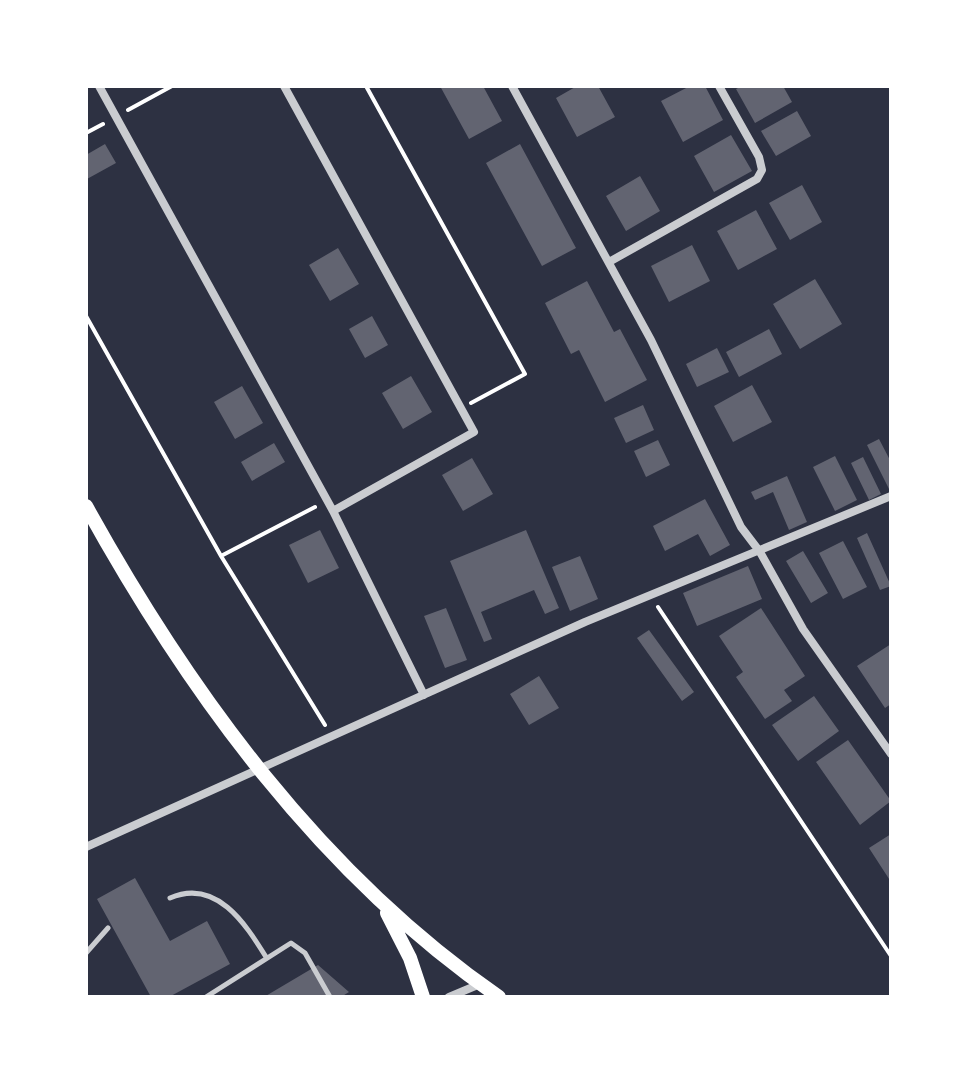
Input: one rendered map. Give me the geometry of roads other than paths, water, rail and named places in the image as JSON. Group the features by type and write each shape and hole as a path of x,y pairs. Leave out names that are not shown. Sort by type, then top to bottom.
{"main road":[{"path":"86,506 137,599 213,710 276,789 383,905 499,997"},
{"path":"383,905 410,958 423,997"}],"street":[{"path":"99,86 333,511 424,695"},
{"path":"284,86 474,432 333,511"},
{"path":"512,86 651,340 722,492 803,629 891,754"},
{"path":"609,262 757,179 762,170 759,157 719,86"},
{"path":"86,847 650,595 891,496"},
{"path":"449,997 480,984"}],"lane":[{"path":"170,898 185,891 222,900 250,931 266,957"},
{"path":"86,953 108,928"},
{"path":"206,997 291,943 299,946 330,997"}]}
